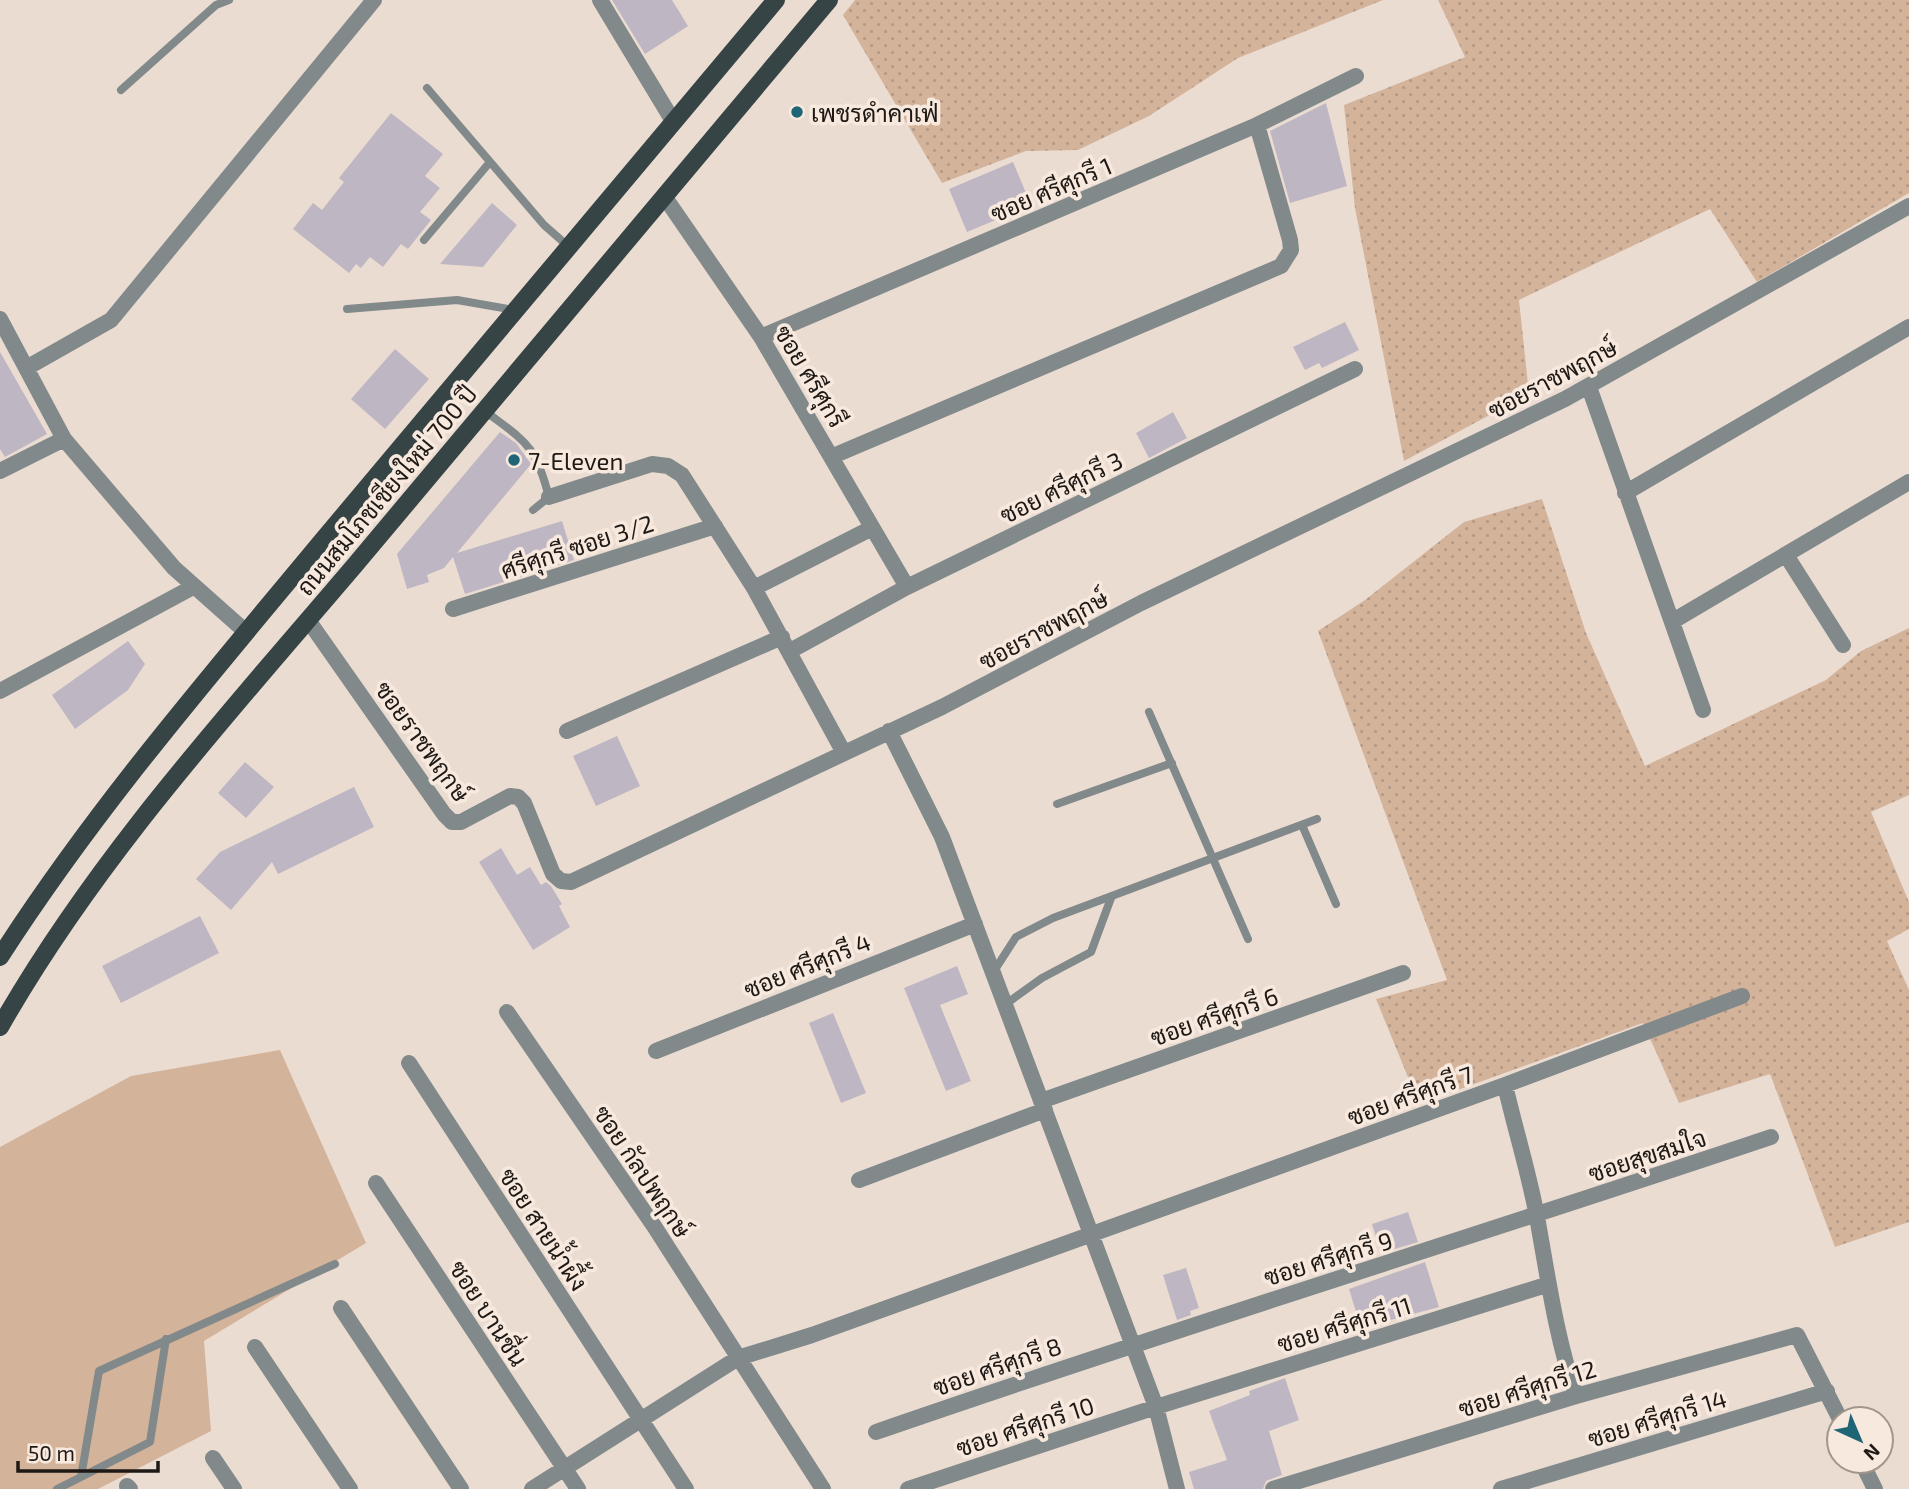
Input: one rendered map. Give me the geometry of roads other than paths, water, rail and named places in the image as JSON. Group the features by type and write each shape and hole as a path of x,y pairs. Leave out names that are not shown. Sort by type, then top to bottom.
{"main road":[{"name":"ถนนสมโภชเชียงใหม่ 700 ปี","path":"0,957 43,891 128,777 514,310 775,0"},
{"name":"ถนนสมโภชเชียงใหม่ 700 ปี","path":"0,1027 36,966 105,867 308,620 829,0"}],"street":[{"path":"28,368 111,320 374,0"},
{"path":"600,0 673,121"},
{"name":"ซอย ศรีศุกรี 1","path":"761,337 1257,125 1356,76"},
{"path":"833,456 1281,266 1291,250 1290,240 1257,125"},
{"name":"ซอย ศรีศุกรี","path":"664,197 761,337 833,456 907,587"},
{"name":"ซอยราชพฤกษ์","path":"308,620 444,814 452,822 461,822 510,796 518,797 524,803 553,874 567,883 942,707 1141,603 1589,387 1909,206"},
{"path":"0,319 64,439 193,587 246,632"},
{"path":"1625,493 1909,327"},
{"name":"ซอย ศรีศุกรี 3","path":"567,731 786,644 1354,369"},
{"path":"1589,387 1703,710"},
{"path":"0,471 64,439"},
{"path":"549,497 652,464 668,466 682,475 754,588 844,753"},
{"path":"1673,621 1907,488"},
{"name":"ศรีศุกรี ซอย 3/2","path":"453,610 715,526"},
{"path":"754,588 872,528"},
{"path":"1786,555 1843,645"},
{"path":"0,691 193,587"},
{"path":"890,731 934,818 975,924 1003,1006 1156,1407 1177,1489"},
{"name":"ซอย ศรีศุกรี 4","path":"656,1051 975,924"},
{"name":"ซอย ศรีศุกรี 6","path":"859,1180 1043,1105 1403,973"},
{"name":"ซอย ศรีศุกรี 7","path":"532,1489 738,1358 825,1330 1505,1085 1742,996"},
{"name":"ซอย กัลปพฤกษ์","path":"507,1012 654,1226 823,1489"},
{"name":"ซอย สายน้ำผึ้ง","path":"409,1063 686,1489"},
{"path":"1505,1085 1536,1216 1546,1285 1562,1355 1576,1396"},
{"name":"ซอยสุขสมใจ","path":"1536,1216 1771,1137"},
{"name":"ซอย บานชื่น","path":"376,1183 578,1489"},
{"name":"ซอย ศรีศุกรี 9","path":"1133,1343 1536,1216"},
{"name":"ซอย ศรีศุกรี 11","path":"1156,1407 1546,1285"},
{"path":"341,1308 461,1489"},
{"name":"ซอย ศรีศุกรี 12","path":"1273,1489 1576,1396 1797,1335 1827,1391"},
{"name":"ซอย ศรีศุกรี 8","path":"876,1432 1133,1343"},
{"path":"255,1348 350,1489"},
{"path":"1827,1391 1834,1405"},
{"name":"ซอย ศรีศุกรี 14","path":"1501,1489 1827,1391"},
{"name":"ซอย ศรีศุกรี 10","path":"908,1489 1156,1407"},
{"path":"213,1458 234,1489"}],"lane":[{"path":"121,90 216,5 229,0"},
{"path":"427,88 544,225 568,246"},
{"path":"424,240 490,162"},
{"path":"347,309 457,300 514,310"},
{"path":"485,411 529,445 539,463 549,497 533,510"},
{"path":"1149,712 1248,939"},
{"path":"1058,804 1172,764"},
{"path":"993,974 1016,937 1054,918 1317,819"},
{"path":"1302,825 1336,904"},
{"path":"1003,1006 1042,978 1091,952 1111,898"},
{"path":"81,1477 99,1371 335,1264"},
{"path":"57,1489 150,1442 166,1339"}],"place":[{"name":"เพชรดำคาเฟ่","path":"797,112"},
{"name":"7-Eleven","path":"514,460"}]}
